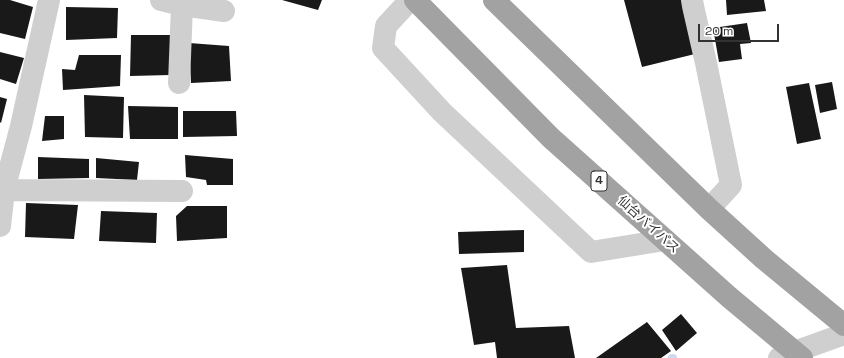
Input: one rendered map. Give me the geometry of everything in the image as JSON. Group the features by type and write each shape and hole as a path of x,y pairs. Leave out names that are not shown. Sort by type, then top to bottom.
{"highway":[{"name":"仙台バイパス","path":"415,0 551,138 666,240 792,356"},
{"path":"494,0 709,209 764,259 844,325"}],"street":[{"path":"0,226 4,190 21,126 49,0"},
{"path":"410,0 386,26 383,48 442,112 591,252 666,240"},
{"path":"692,0 731,185 709,209"},
{"path":"179,84 171,2 224,11"},
{"path":"4,190 157,182 182,191"},
{"path":"792,356 844,334"}],"building":[{"path":"0,0 10,0 33,7 25,39 0,33"},
{"path":"282,0 322,0 318,10"},
{"path":"624,0 684,0 699,53 642,67"},
{"path":"726,0 764,0 766,11 727,15"},
{"path":"66,7 118,8 117,38 66,40"},
{"path":"747,23 751,43 740,44 742,59 719,62 713,28"},
{"path":"131,35 173,35 170,75 130,76"},
{"path":"189,43 229,46 231,81 191,83"},
{"path":"0,52 24,58 16,84 0,79"},
{"path":"79,55 121,55 120,86 63,90 62,69 75,70"},
{"path":"832,82 837,109 820,113 815,85"},
{"path":"809,83 821,139 797,144 786,87"},
{"path":"84,95 124,97 123,138 85,137"},
{"path":"0,97 7,99 1,123 0,122"},
{"path":"128,106 178,107 178,139 130,139"},
{"path":"183,111 236,111 237,136 183,137"},
{"path":"45,116 64,116 64,139 42,141"},
{"path":"185,155 233,159 233,185 207,185 206,180 186,177"},
{"path":"38,157 89,159 89,178 38,179"},
{"path":"96,158 139,162 137,180 96,178"},
{"path":"26,203 78,205 74,239 25,237"},
{"path":"187,206 227,206 227,238 177,241 176,216"},
{"path":"101,211 157,213 156,243 99,241"},
{"path":"524,230 524,252 459,254 458,232"},
{"path":"507,265 516,328 569,326 575,358 497,358 495,342 474,345 461,268"},
{"path":"681,314 697,333 676,351 662,330"},
{"path":"647,322 671,351 661,358 596,358"}]}
